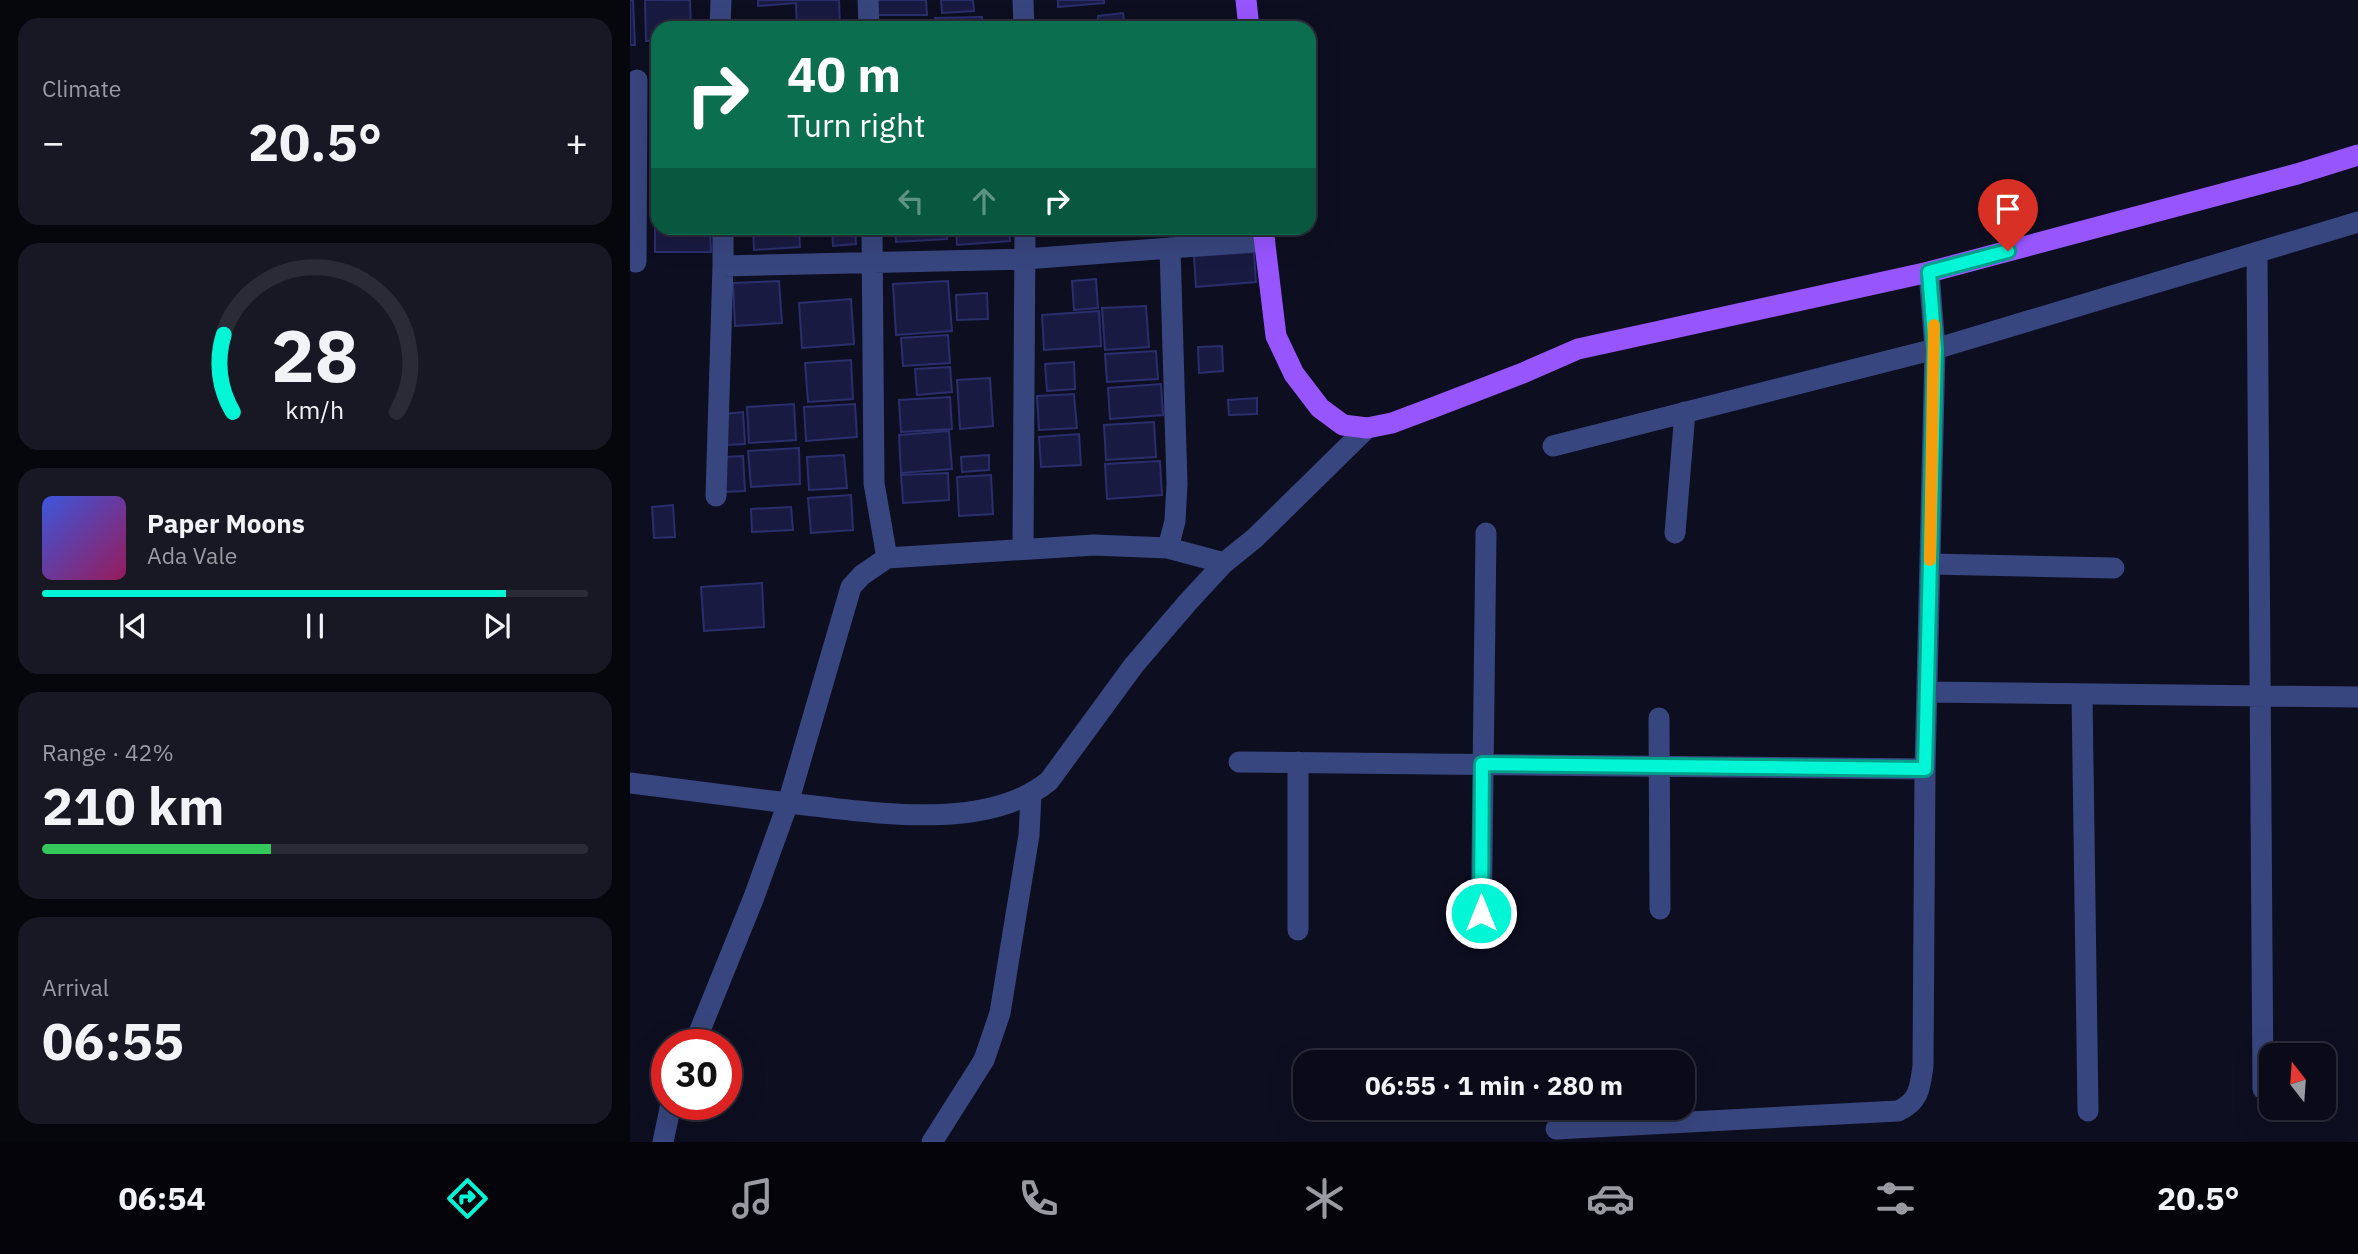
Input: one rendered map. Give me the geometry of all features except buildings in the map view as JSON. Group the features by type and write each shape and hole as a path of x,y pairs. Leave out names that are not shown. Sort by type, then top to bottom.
{"main road":[{"path":"1247,0 1248,21"},
{"path":"1264,235 1276,336 1294,374 1321,408 1343,425 1367,428 1392,423 1578,349 1929,272 2297,174 2358,155"}],"street":[{"path":"720,21 721,0"},
{"path":"868,0 869,21"},
{"path":"1023,0 1024,21"},
{"path":"636,262 642,80"},
{"path":"1553,446 1935,349 2358,222"},
{"path":"716,496 723,235"},
{"path":"872,235 874,483 887,558"},
{"path":"1023,550 1025,235"},
{"path":"723,266 1026,259 1170,248 1257,235"},
{"path":"1168,548 1175,521 1177,484 1170,248"},
{"path":"2257,252 2263,1043"},
{"path":"1556,1129 1898,1111 1912,1105 1920,1090 1923,1066 1925,769 1935,349 1929,272"},
{"path":"1675,533 1685,412"},
{"path":"630,783 902,815 968,811 1009,803 1031,795 1049,781 1134,665 1224,563 1255,538 1367,428"},
{"path":"1480,938 1486,533"},
{"path":"700,1029 754,897 788,803 851,587 862,575 887,558 1094,545 1168,548 1224,563"},
{"path":"1930,564 2114,568"},
{"path":"1927,692 2358,697"},
{"path":"2082,694 2088,1111"},
{"path":"1659,718 1660,909"},
{"path":"1239,762 1925,769"},
{"path":"1298,762 1298,930"},
{"path":"932,1142 984,1060 998,1022 1029,835 1031,795"},
{"path":"663,1142 668,1120"}],"slow traffic":[{"path":"1930,560 1934,325"}],"route":[{"path":"1481,913 1482,764 1925,769 1935,349 1929,272 2008,251"}]}
